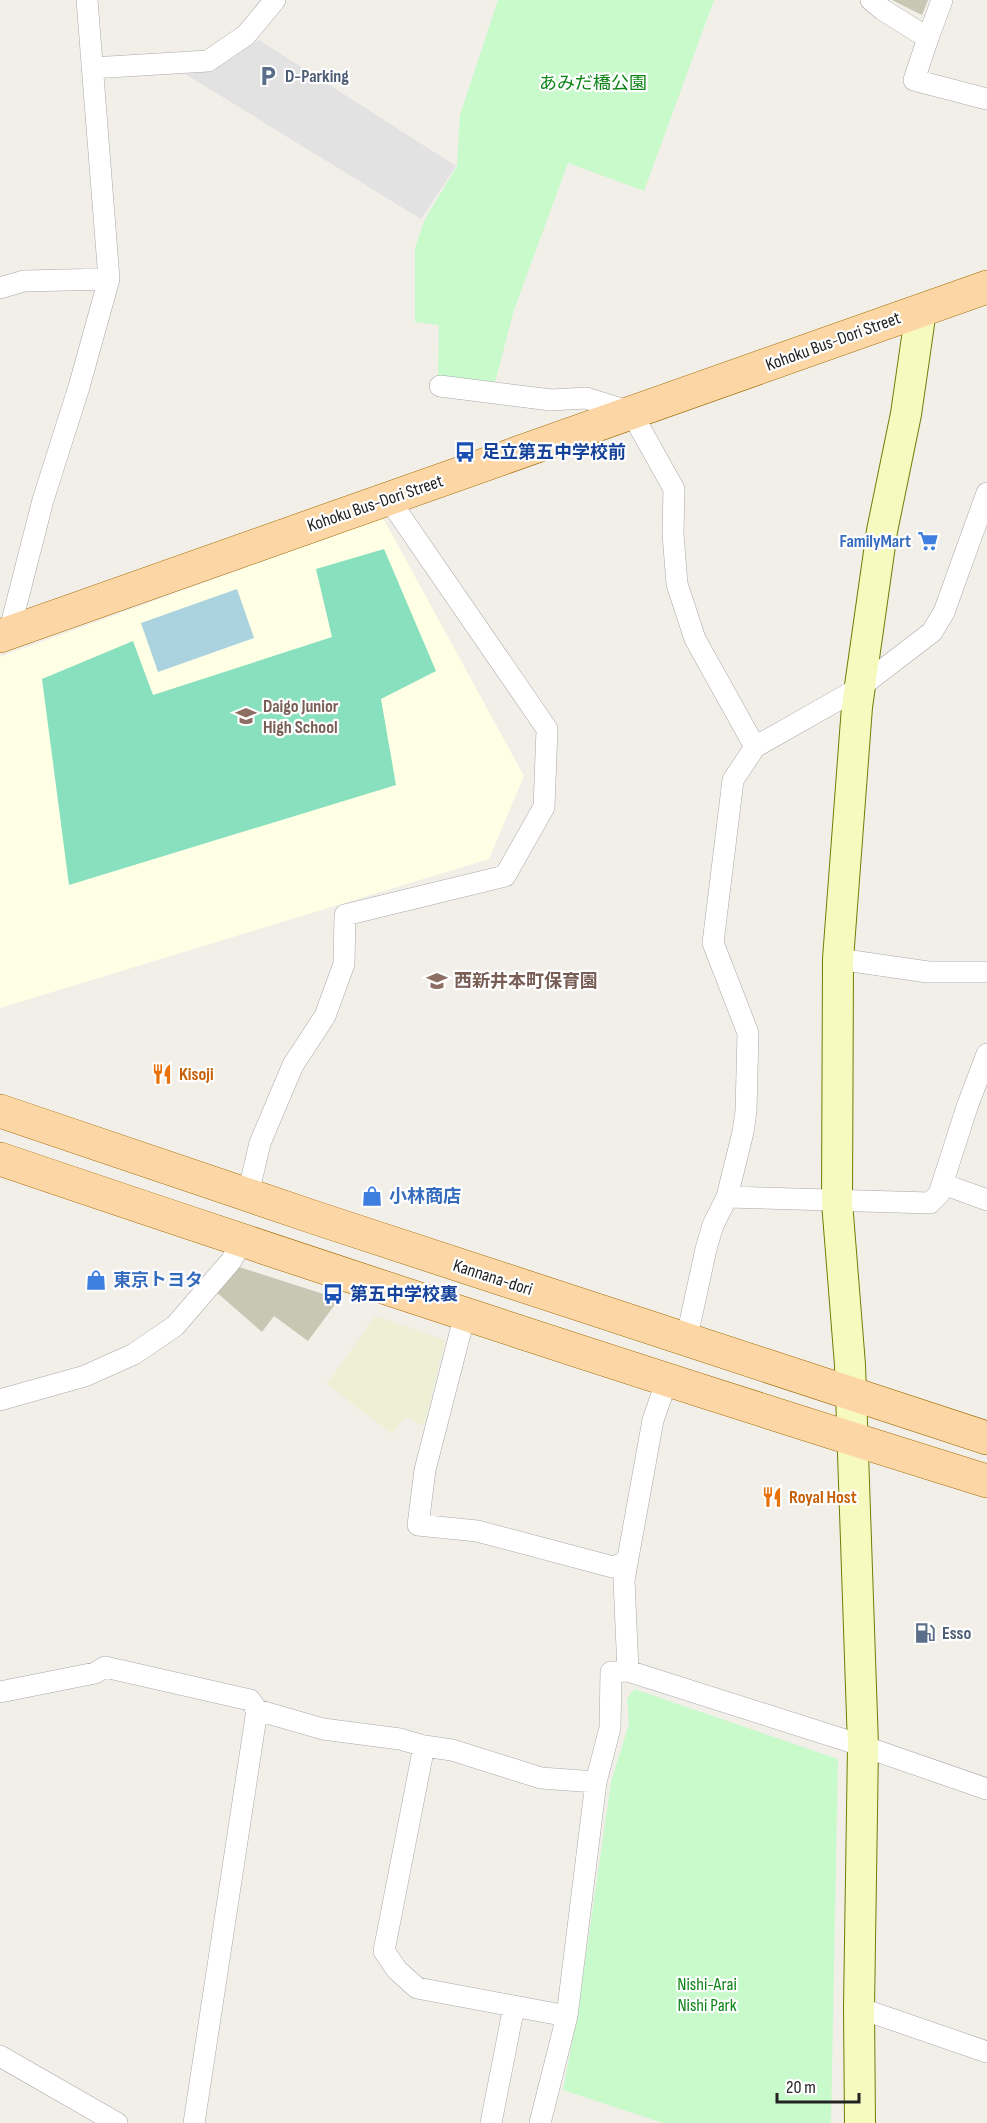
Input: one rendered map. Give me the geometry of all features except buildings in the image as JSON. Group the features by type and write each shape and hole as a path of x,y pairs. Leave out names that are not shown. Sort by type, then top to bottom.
{"main road":[{"name":"Kohoku Bus-Dori Street","path":"5,634 987,287"},
{"name":"Kannana-dori","path":"0,1111 686,1341 987,1438"},
{"path":"0,1159 667,1380 987,1481"}],"street":[{"path":"5,634 109,279 87,0"},
{"path":"92,68 208,61 246,36 275,0"},
{"path":"871,0 928,38"},
{"path":"942,0 914,80 987,99"},
{"path":"0,288 24,281 109,279"},
{"path":"860,2123 859,2008 863,1746 851,1394 837,1202 838,959 859,688 882,531 906,414 921,310"},
{"path":"440,386 551,400 586,398 632,412 674,489 673,534 677,584 695,639 754,747"},
{"path":"686,1341 706,1249 713,1225 727,1197 746,1111 748,1033 713,943 732,780 754,747 859,688 932,632 944,612 987,493"},
{"path":"248,1194 260,1143 293,1065 325,1016 344,964 345,915 505,876 544,807 547,729 388,498"},
{"path":"838,959 928,972 987,972"},
{"path":"727,1197 930,1203 939,1194 943,1184 967,1107 987,1054"},
{"path":"943,1184 987,1200"},
{"path":"0,1400 85,1376 134,1354 175,1326 231,1261 242,1241"},
{"path":"465,1314 425,1470 418,1525 477,1531 613,1567 627,1562"},
{"path":"628,1671 624,1580 653,1420 667,1380"},
{"path":"0,1692 95,1673 105,1667 250,1700 257,1710 322,1729 400,1739 424,1746 452,1750 541,1778 596,1782"},
{"path":"540,2123 567,2016 596,1782 610,1728 611,1672 628,1671 863,1746 987,1789"},
{"path":"194,2123 257,1710"},
{"path":"424,1746 384,1951 397,1970 417,1988 567,2016"},
{"path":"492,2123 514,2006"},
{"path":"859,2008 987,2052"},
{"path":"0,2056 117,2123"}],"shaded area":[{"path":"892,0 928,0 922,15"},
{"path":"259,40 456,166 421,219 185,74 213,70"},
{"name":"Daigo Junior High School","path":"383,518 524,776 489,859 0,1008 0,657"},
{"path":"239,1267 339,1299 308,1341 274,1316 262,1332 214,1290"},
{"path":"375,1316 445,1340 424,1426 405,1417 392,1434 327,1384"}],"green space":[{"name":"あみだ橋公園","path":"498,0 714,0 644,191 568,163 514,310 494,386 438,380 439,325 415,322 415,248 424,221 457,166 460,115"},
{"path":"384,549 436,671 381,699 396,785 69,885 42,679 133,641 153,695 332,637 316,569"},
{"name":"Nishi-Arai Nishi Park","path":"634,1689 838,1759 831,2123 663,2123 563,2090 578,2010 611,1782 629,1724 627,1699"}],"water":[{"path":"237,589 254,638 158,672 141,623"}],"place":[{"name":"D-Parking","path":"268,76"},
{"name":"足立第五中学校前","path":"465,452"},
{"name":"FamilyMart","path":"928,541"},
{"name":"Daigo Junior High School","path":"246,716"},
{"name":"西新井本町保育園","path":"437,981"},
{"name":"Kisoji","path":"162,1074"},
{"name":"小林商店","path":"372,1196"},
{"name":"東京トヨタ","path":"96,1280"},
{"name":"第五中学校裏","path":"333,1294"},
{"name":"Royal Host","path":"772,1497"},
{"name":"Esso","path":"925,1633"}]}
